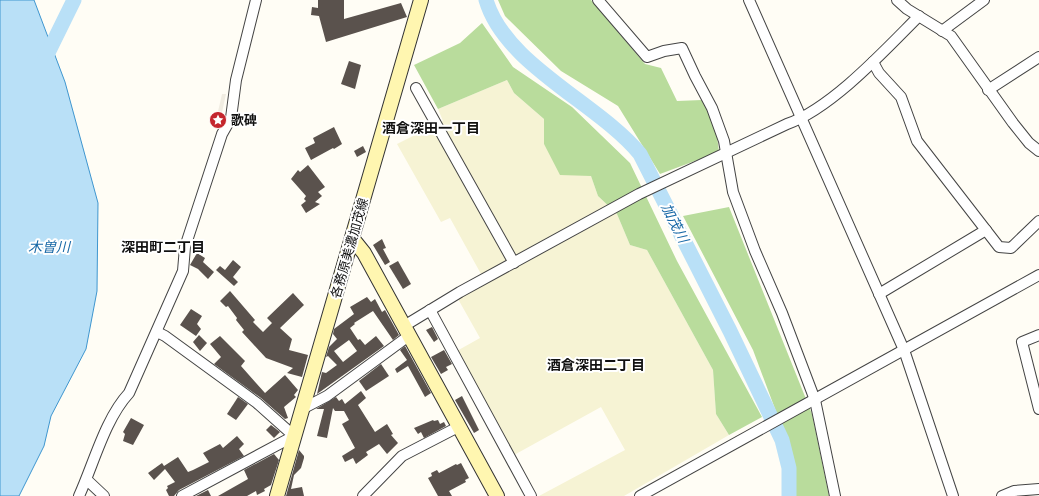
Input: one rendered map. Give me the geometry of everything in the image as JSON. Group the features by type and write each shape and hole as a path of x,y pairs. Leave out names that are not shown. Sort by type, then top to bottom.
{"main road":[{"name":"各務原美濃加茂線","path":"277,496 421,0"},
{"path":"352,238 364,253 497,496"}],"street":[{"path":"79,496 116,410 129,393 183,271 185,247 222,134 231,118 236,80 256,0"},
{"path":"598,0 647,57 664,51 682,48 712,108 724,141 733,192 755,251 782,313 815,400 835,496"},
{"path":"749,0 904,350 953,496"},
{"path":"897,0 951,36 988,90 1029,143 1039,151"},
{"path":"942,31 984,0"},
{"path":"302,409 327,396 430,310 639,194 802,118 826,101 873,62 919,16"},
{"path":"988,90 1039,57"},
{"path":"873,62 879,73 901,97 917,141 999,247 1011,248 1039,221"},
{"path":"416,88 514,263"},
{"path":"879,294 986,230"},
{"path":"640,496 1039,275"},
{"path":"430,310 530,496"},
{"path":"157,332 165,336 251,399 294,436 182,496"},
{"path":"1039,335 1022,342 1039,409"},
{"path":"363,496 402,456 460,426"},
{"path":"87,480 104,496"},
{"path":"1002,496 1014,491 1039,489"}],"shaded area":[{"path":"507,80 514,93 544,119 544,144 591,176 598,196 617,214 630,245 647,250 713,370 716,414 729,435 624,496 539,496 625,450 601,407 514,455 455,352 480,338 458,299 486,283 450,218 441,222 397,144 443,121 438,109"},
{"path":"222,94 226,94 221,117 217,116"}],"green space":[{"path":"498,0 591,0 645,64 661,68 677,101 702,100 716,128 719,152 660,174 618,106 561,71 505,16"},
{"path":"482,23 513,67 572,107 630,163 677,261 762,417 729,435 716,414 713,370 647,250 630,245 617,214 598,196 591,176 560,175 544,144 544,119 514,93 507,80 438,109 414,65 460,43"},
{"path":"729,207 812,414 829,496 796,496 790,449 753,350 683,216"}],"water":[{"name":"木曽川","path":"0,0 34,0 65,82 98,203 97,291 86,349 51,416 44,446 19,496 0,496"}],"building":[{"path":"318,0 344,0 344,19 401,3 407,17 326,42 319,16 311,15 312,7 318,8"},
{"path":"349,61 361,65 355,89 341,84"},
{"path":"334,127 342,144 311,160 305,148 315,143 313,138"},
{"path":"363,146 366,152 357,157 354,151"},
{"path":"308,165 325,187 318,192 322,196 315,202 320,204 306,213 301,205 306,201 304,199 306,196 291,179 298,170 300,172"},
{"path":"382,239 386,248 383,249 390,262 385,265 373,245"},
{"path":"197,253 205,258 203,262 214,272 208,279 198,269 190,265"},
{"path":"233,260 241,267 233,277 238,282 234,286 216,270 220,266 225,270"},
{"path":"398,261 411,284 403,289 389,266"},
{"path":"230,291 255,320 253,322 263,332 272,323 267,318 293,293 304,305 280,328 292,339 289,350 308,355 302,377 287,373 293,368 266,358 242,332 244,330 236,320 237,318 228,306 226,307 220,301"},
{"path":"367,297 371,302 375,299 382,312 385,310 399,335 393,340 373,311 354,323 355,324 350,328 358,340 360,339 365,345 376,336 384,346 317,394 322,372 326,373 337,365 328,356 326,357 329,347 337,339 333,334 334,329 354,314 350,307","holes":["349,340 357,351 343,362 334,351"]},
{"path":"191,309 202,316 197,324 201,329 196,336 180,325"},
{"path":"432,327 438,339 434,342 426,330"},
{"path":"199,335 207,343 200,351 193,342"},
{"path":"220,336 245,361 241,366 265,393 285,375 298,390 294,395 296,397 284,407 288,418 285,419 261,398 214,364 221,357 210,344"},
{"path":"405,346 431,393 425,397 408,366 397,373 395,369 407,360 400,350"},
{"path":"444,350 452,364 446,367 448,370 441,374 431,357"},
{"path":"381,364 389,376 366,391 359,381"},
{"path":"361,391 366,398 358,405 375,432 387,424 393,434 391,435 398,443 387,454 379,444 366,452 368,455 356,464 353,458 345,462 342,456 355,448 342,424 349,420 344,411 335,411 333,408 327,438 317,436 324,409 316,409 336,397 339,401 342,399 345,404"},
{"path":"462,396 479,430 474,433 455,400"},
{"path":"238,397 248,404 236,420 227,414"},
{"path":"131,418 144,425 133,445 123,441 125,434 123,432"},
{"path":"433,420 438,420 440,424 444,422 446,426 424,438 421,432 418,434 414,428"},
{"path":"271,425 280,432 274,438 266,430"},
{"path":"237,436 244,444 239,449 244,456 179,490 174,496 169,496 166,490 168,488 167,486 175,482 165,469 154,480 148,473 162,463 164,466 178,457 188,472 193,470 209,462 203,453 220,444 223,448"},
{"path":"299,450 304,458 301,468 294,475 291,489 302,487 304,496 286,496"},
{"path":"274,454 279,460 271,485 264,489 265,491 257,495 256,491 247,496 218,496 248,479 244,470"},
{"path":"461,463 469,478 465,480 466,482 449,491 452,496 438,496 428,478 432,476 431,473 437,470 439,473"},
{"path":"208,490 211,496 196,496"}],"waterway":[{"name":"木曽川","path":"42,65 74,0"},
{"name":"加茂川","path":"486,0 496,23 512,44 532,64 622,135 640,154 730,331 782,440 789,468 789,496"}],"place":[{"name":"歌碑","path":"218,120"}],"district":[{"name":"酒倉深田一丁目","path":"431,128"},
{"name":"深田町二丁目","path":"163,247"},
{"name":"酒倉深田二丁目","path":"596,365"}]}
